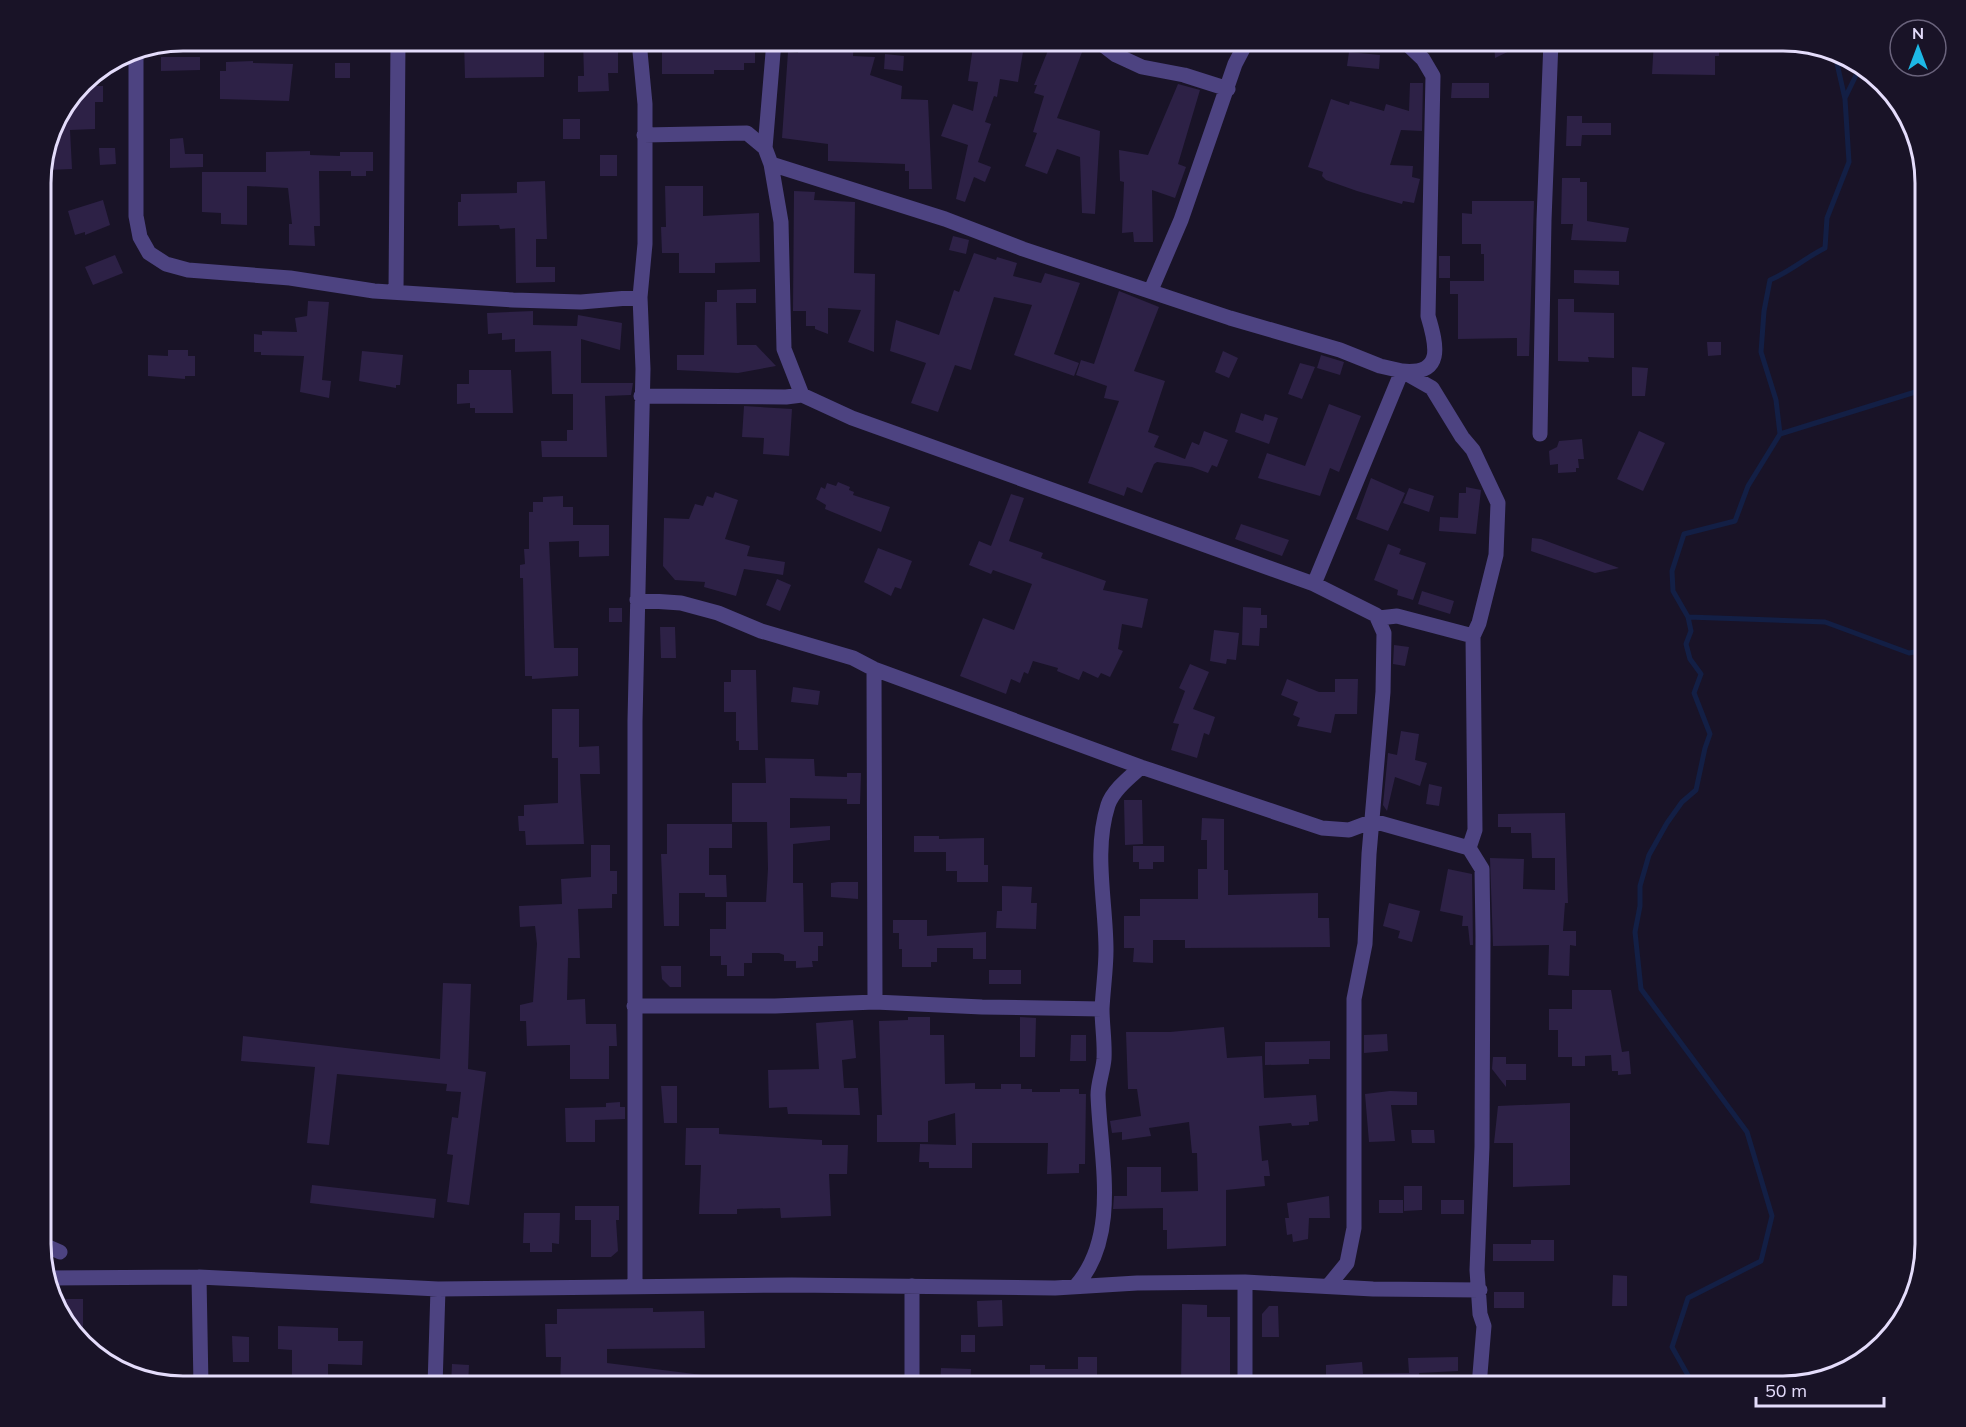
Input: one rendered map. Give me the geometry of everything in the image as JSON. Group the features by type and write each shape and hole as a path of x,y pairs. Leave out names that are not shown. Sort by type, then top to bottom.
{"street":[{"path":"396,291 398,51"},
{"path":"635,1287 634,1006 637,600 641,396 640,297 645,244 645,104 640,51"},
{"path":"773,51 765,148 771,164 781,222 784,349 802,395"},
{"path":"1111,51 1142,67 1184,75 1228,89"},
{"path":"1151,290 1181,220 1242,51"},
{"path":"771,164 913,208 1023,249 1230,318 1340,350 1380,366 1419,373 1426,369 1434,358 1435,340 1428,316 1433,76 1423,59 1415,51"},
{"path":"1540,434 1551,51"},
{"path":"136,60 136,216 140,237 149,253 166,264 188,270 290,278 374,291 581,302 640,297"},
{"path":"644,135 747,134 765,148"},
{"path":"1314,584 1402,371"},
{"path":"1402,371 1432,388 1462,437 1473,450 1498,503 1496,555 1479,623 1473,636 1475,830 1469,848"},
{"path":"641,396 786,397 802,395 852,418 1314,584 1368,609 1379,618 1384,633 1383,692 1365,944 1354,999 1353,1243 1347,1263 1329,1285"},
{"path":"637,600 681,603 718,613 761,631 853,658 874,669 1141,767 1322,828 1349,830 1373,821 1469,848 1482,869 1482,1148 1477,1270 1480,1314 1484,1326 1480,1376"},
{"path":"1379,618 1397,616 1473,636"},
{"path":"874,669 875,1002"},
{"path":"1075,1287 1088,1273 1096,1256 1102,1229 1104,1172 1098,1093 1104,1059 1102,1009 1106,947 1101,857 1104,830 1109,803 1141,767"},
{"path":"634,1006 776,1006 875,1002 1102,1009"},
{"path":"51,1248 60,1252"},
{"path":"56,1278 200,1276 438,1289 1075,1287 1137,1283 1245,1282 1373,1289 1480,1290"},
{"path":"200,1276 201,1376"},
{"path":"1245,1282 1245,1376"},
{"path":"912,1286 912,1376"},
{"path":"435,1376 438,1289"}],"building":[{"path":"464,51 544,51 544,77 465,78"},
{"path":"583,51 618,51 618,73 608,73 609,91 578,92 578,76 584,76"},
{"path":"662,51 755,51 755,63 744,63 744,70 714,70 714,74 662,74"},
{"path":"798,51 853,51 853,56 875,57 870,75 902,86 901,99 928,100 932,189 909,189 909,171 905,171 905,164 828,161 828,144 782,138 788,52 798,53"},
{"path":"972,51 1023,51 1018,82 1000,79 997,97 994,96 985,122 991,124 978,162 991,167 985,182 974,177 965,202 956,199 968,145 941,136 953,104 973,111 978,82 968,81"},
{"path":"1048,51 1082,51 1057,118 1100,131 1095,214 1082,213 1080,157 1057,149 1047,174 1025,166 1037,133 1033,132 1044,96 1034,93 1037,85 1034,85"},
{"path":"1495,51 1509,51 1495,58"},
{"path":"1653,51 1719,51 1719,56 1715,56 1715,75 1652,74"},
{"path":"1349,52 1380,55 1379,69 1347,66"},
{"path":"885,54 904,56 903,71 884,69"},
{"path":"161,57 200,57 200,70 161,71"},
{"path":"253,61 253,63 293,64 289,101 220,99 220,71 226,71 226,62"},
{"path":"335,63 350,63 350,78 335,78"},
{"path":"1410,83 1423,83 1422,131 1401,130 1390,165 1413,166 1412,177 1420,179 1414,203 1403,201 1402,204 1357,191 1326,180 1322,176 1323,172 1308,167 1331,99 1349,105 1350,101 1384,111 1386,104 1409,111"},
{"path":"1452,83 1489,83 1489,98 1451,98"},
{"path":"1178,84 1200,90 1178,164 1186,167 1175,198 1152,190 1153,242 1134,242 1133,232 1122,233 1124,182 1120,181 1119,150 1148,155"},
{"path":"94,86 103,86 103,102 95,102 95,129 70,130 72,169 52,170 61,133 73,110 84,96"},
{"path":"1567,116 1582,116 1582,123 1611,123 1611,135 1582,135 1581,146 1566,146"},
{"path":"563,119 580,119 580,139 563,139"},
{"path":"183,138 185,154 203,154 203,167 170,168 170,139"},
{"path":"99,148 115,148 116,164 100,165"},
{"path":"310,151 310,155 340,156 340,152 373,152 373,171 366,171 366,176 351,176 351,171 319,171 320,226 314,226 315,246 289,245 289,224 292,224 288,188 247,186 247,225 221,224 221,213 202,212 202,172 266,172 266,152"},
{"path":"600,155 617,155 617,176 600,176"},
{"path":"1562,178 1580,178 1580,182 1587,182 1587,221 1629,228 1626,242 1571,240 1573,224 1561,224"},
{"path":"545,181 547,239 536,239 536,267 555,267 555,282 516,283 515,228 500,229 499,225 458,226 458,202 461,202 461,194 517,193 517,182"},
{"path":"665,186 703,186 703,216 759,213 760,262 715,263 715,273 679,273 679,253 662,253 661,227 666,227"},
{"path":"794,191 815,192 814,200 855,202 854,273 875,274 874,352 848,342 861,310 828,308 828,334 815,329 815,326 806,326 806,311 793,311"},
{"path":"103,200 110,225 85,235 85,232 75,235 68,211"},
{"path":"1472,201 1534,201 1529,356 1517,356 1517,338 1458,339 1458,294 1450,294 1450,281 1484,281 1484,254 1481,254 1481,244 1462,244 1462,213 1472,214"},
{"path":"953,236 969,240 966,254 949,250"},
{"path":"974,253 996,260 997,257 1017,263 1013,276 1041,283 1045,273 1080,283 1054,354 1079,363 1074,376 1014,355 1032,305 994,297 971,370 955,365 938,412 911,403 926,363 890,351 896,320 939,335 954,290 959,292"},
{"path":"115,255 123,273 93,285 85,267"},
{"path":"1439,256 1450,256 1450,278 1439,278"},
{"path":"1574,270 1619,271 1619,285 1574,283"},
{"path":"756,289 756,303 736,303 737,345 756,345 776,366 738,373 677,370 677,355 704,355 705,302 717,302 717,290"},
{"path":"1119,291 1159,307 1134,371 1165,381 1148,432 1159,436 1154,447 1185,459 1192,442 1199,445 1204,431 1228,440 1217,467 1212,465 1208,473 1192,467 1157,462 1154,464 1142,493 1127,487 1124,496 1088,483 1119,401 1104,398 1107,386 1076,375 1081,360 1094,364"},
{"path":"1558,299 1574,299 1574,312 1614,313 1614,358 1588,357 1589,362 1558,361"},
{"path":"308,301 329,302 322,380 331,381 329,398 300,392 304,356 261,355 261,352 254,352 254,334 262,335 262,331 297,332 295,318 307,316"},
{"path":"533,311 533,325 577,326 578,315 622,323 620,350 581,339 581,383 633,383 631,395 605,396 607,457 542,457 541,441 567,441 567,430 573,430 573,394 552,394 551,351 515,352 515,339 502,340 502,333 488,334 487,313"},
{"path":"1707,342 1721,342 1721,355 1708,356"},
{"path":"168,350 188,350 188,356 195,356 195,376 185,376 185,379 148,376 148,355 168,356"},
{"path":"362,351 403,355 400,385 396,385 396,388 359,381"},
{"path":"1223,351 1238,358 1229,378 1215,372"},
{"path":"1321,355 1344,362 1340,375 1317,368"},
{"path":"1300,363 1315,367 1302,399 1288,394"},
{"path":"1632,367 1648,368 1645,396 1632,396"},
{"path":"469,370 511,370 513,413 475,413 475,408 470,408 470,403 457,404 457,384 469,384"},
{"path":"1329,404 1361,416 1339,472 1330,468 1320,496 1258,478 1267,453 1305,466"},
{"path":"744,406 792,409 789,456 763,454 764,438 742,437"},
{"path":"1241,413 1263,421 1265,414 1278,418 1269,444 1235,432"},
{"path":"1639,431 1665,443 1643,491 1617,479"},
{"path":"1582,439 1584,459 1578,459 1579,468 1576,468 1576,472 1558,473 1558,464 1550,465 1549,451 1557,447 1559,441"},
{"path":"1371,478 1405,493 1388,531 1356,519"},
{"path":"838,482 850,487 849,490 854,492 853,495 890,507 881,532 825,509 826,505 816,499 821,487 825,489 827,483 836,486"},
{"path":"1466,487 1481,490 1476,534 1439,531 1440,517 1458,518 1459,493 1466,493"},
{"path":"1409,488 1434,496 1429,512 1403,503"},
{"path":"715,492 738,500 725,539 750,546 747,556 785,562 783,575 744,569 736,596 704,587 705,582 675,580 663,566 664,518 689,519 695,504 703,506 707,496 713,498"},
{"path":"1011,494 1024,498 1009,541 1043,553 1041,558 1106,581 1103,590 1148,599 1142,628 1122,624 1118,649 1123,651 1110,677 1101,673 1098,678 1083,671 1079,680 1057,671 1058,668 1033,661 1028,674 1024,672 1020,683 1011,679 1006,694 960,676 983,618 1014,630 1032,584 993,570 991,574 969,565 979,541 991,546"},
{"path":"563,496 563,507 573,507 573,525 609,525 609,556 579,557 579,541 549,542 554,648 578,648 578,676 532,679 532,676 525,676 523,578 520,578 520,565 525,564 524,549 529,549 529,512 533,512 533,502 543,502 543,497"},
{"path":"1241,524 1289,540 1282,556 1235,539"},
{"path":"1532,538 1541,539 1619,568 1595,573 1531,551"},
{"path":"1388,544 1401,549 1399,554 1426,563 1413,600 1397,595 1398,590 1374,580"},
{"path":"878,548 912,561 901,589 895,587 891,596 864,582"},
{"path":"777,579 791,585 780,611 766,605"},
{"path":"1422,591 1454,601 1450,614 1418,604"},
{"path":"1243,607 1261,608 1261,615 1267,615 1267,628 1260,628 1259,646 1242,645"},
{"path":"609,608 622,608 622,622 609,622"},
{"path":"660,627 675,627 676,658 661,658"},
{"path":"1214,630 1239,633 1236,660 1227,659 1226,664 1210,661"},
{"path":"1394,645 1409,647 1405,666 1393,664"},
{"path":"1190,664 1209,672 1193,709 1215,717 1209,735 1204,733 1197,758 1171,750 1179,724 1173,723 1185,691 1179,688"},
{"path":"731,670 756,670 758,750 739,750 739,741 736,741 736,712 724,712 724,682 731,682"},
{"path":"1287,679 1319,692 1335,692 1335,679 1358,679 1357,714 1335,714 1331,733 1297,726 1300,718 1293,715 1298,702 1281,695"},
{"path":"793,687 820,691 818,705 791,702"},
{"path":"552,709 579,709 579,747 599,746 600,774 580,774 584,844 526,845 525,831 519,831 518,816 524,816 524,805 558,803 558,758 552,758"},
{"path":"1401,731 1419,734 1415,760 1427,763 1420,786 1395,777 1387,811 1383,805 1388,753 1397,755"},
{"path":"765,758 814,759 815,776 847,777 847,773 861,773 860,804 847,804 847,799 790,798 790,828 830,826 830,840 793,844 793,883 803,883 804,932 823,932 823,946 818,946 818,961 812,961 813,967 796,968 796,961 784,961 784,955 779,953 752,953 752,963 744,963 744,976 727,976 727,965 721,965 721,956 710,956 710,929 726,929 726,902 766,902 768,869 767,822 732,822 732,783 766,783"},
{"path":"1429,784 1442,787 1439,806 1426,804"},
{"path":"1124,800 1142,800 1143,844 1125,845"},
{"path":"1565,813 1568,903 1565,903 1563,931 1576,931 1576,946 1570,945 1569,976 1548,975 1549,945 1493,946 1490,858 1524,859 1523,889 1555,890 1555,858 1532,858 1531,833 1511,833 1511,827 1498,827 1498,814"},
{"path":"1202,818 1224,819 1224,870 1228,870 1228,895 1318,893 1318,918 1329,918 1330,947 1185,948 1185,940 1153,940 1153,963 1133,962 1134,948 1124,948 1124,916 1140,916 1140,899 1198,899 1198,869 1207,869 1207,840 1201,840"},
{"path":"667,824 732,824 732,848 709,848 709,875 726,875 727,897 705,897 705,893 679,893 679,926 664,926 661,854 667,854"},
{"path":"914,836 939,836 939,839 984,838 984,865 988,865 988,882 957,882 957,871 946,871 946,852 914,852"},
{"path":"591,845 610,845 610,871 617,871 617,894 612,894 612,908 578,909 580,958 568,958 567,1000 585,999 586,1024 616,1024 617,1046 609,1046 609,1079 570,1079 570,1045 527,1046 526,1021 520,1021 520,1005 533,1002 537,944 535,926 520,927 519,906 562,904 561,879 591,877"},
{"path":"1133,846 1164,846 1164,862 1153,862 1153,869 1139,869 1139,862 1133,862"},
{"path":"1448,869 1472,874 1473,945 1470,945 1468,926 1462,926 1463,916 1440,911"},
{"path":"858,882 858,899 831,897 831,883"},
{"path":"1002,886 1032,887 1031,903 1037,903 1036,929 996,928 997,911 1002,911"},
{"path":"1389,903 1420,911 1412,942 1398,938 1400,931 1383,926"},
{"path":"893,920 927,920 927,936 986,932 986,959 973,959 973,948 937,948 937,962 931,962 931,967 902,967 899,933 893,933"},
{"path":"661,966 681,966 681,987 670,987 662,979"},
{"path":"989,970 1021,970 1021,984 989,984"},
{"path":"443,983 471,984 468,1069 486,1072 469,1205 447,1202 453,1155 447,1154 452,1117 458,1118 461,1092 446,1091 447,1084 337,1074 329,1145 307,1143 315,1067 241,1061 243,1036 440,1059"},
{"path":"1572,990 1611,990 1622,1052 1629,1051 1631,1074 1618,1075 1618,1071 1612,1071 1611,1055 1585,1056 1585,1066 1572,1066 1572,1057 1558,1057 1558,1030 1549,1030 1549,1009 1572,1009"},
{"path":"908,1017 930,1017 930,1035 944,1035 945,1084 975,1083 975,1089 1001,1089 1001,1084 1021,1084 1021,1089 1032,1089 1032,1092 1079,1089 1079,1094 1086,1094 1085,1164 1079,1164 1079,1173 1047,1174 1048,1143 972,1143 972,1168 929,1168 929,1162 919,1162 920,1144 956,1145 955,1113 928,1121 928,1142 877,1142 877,1115 882,1115 879,1021 908,1020"},
{"path":"1020,1017 1036,1018 1035,1057 1020,1057"},
{"path":"853,1020 856,1058 842,1060 844,1088 858,1088 860,1115 788,1114 787,1107 769,1108 768,1070 819,1069 816,1023"},
{"path":"1224,1027 1227,1058 1262,1056 1264,1098 1316,1095 1318,1121 1309,1122 1309,1125 1292,1126 1291,1123 1259,1126 1262,1161 1268,1160 1270,1176 1264,1176 1265,1186 1226,1190 1226,1246 1167,1249 1167,1230 1163,1230 1163,1208 1113,1209 1114,1196 1127,1196 1127,1167 1161,1167 1161,1192 1198,1191 1197,1153 1192,1153 1189,1122 1149,1128 1151,1136 1122,1140 1122,1132 1112,1133 1110,1121 1141,1116 1137,1089 1128,1089 1126,1032 1170,1032"},
{"path":"1387,1034 1388,1051 1364,1053 1364,1035"},
{"path":"1071,1035 1086,1035 1086,1061 1070,1061"},
{"path":"1330,1041 1330,1059 1309,1059 1309,1064 1265,1065 1265,1042"},
{"path":"1493,1057 1506,1057 1506,1064 1526,1064 1526,1080 1506,1080 1506,1087 1492,1069"},
{"path":"661,1086 677,1086 677,1123 664,1123"},
{"path":"1390,1091 1417,1092 1417,1105 1391,1105 1395,1141 1369,1142 1365,1094"},
{"path":"620,1102 620,1107 625,1107 625,1119 595,1120 595,1142 566,1142 565,1108 606,1107 606,1103"},
{"path":"1570,1103 1570,1185 1513,1187 1513,1143 1494,1143 1498,1106"},
{"path":"686,1128 719,1128 719,1134 822,1140 822,1145 848,1145 847,1174 829,1174 831,1216 781,1218 780,1208 737,1209 737,1214 699,1214 701,1165 685,1165"},
{"path":"1411,1130 1434,1130 1435,1143 1412,1143"},
{"path":"312,1185 436,1199 434,1218 310,1203"},
{"path":"1404,1186 1422,1186 1422,1210 1404,1211"},
{"path":"1329,1196 1330,1218 1309,1218 1308,1239 1293,1242 1292,1234 1287,1235 1285,1218 1289,1218 1287,1203"},
{"path":"1379,1200 1403,1200 1403,1213 1379,1213"},
{"path":"1441,1200 1464,1200 1464,1214 1441,1214"},
{"path":"575,1206 619,1206 619,1220 616,1220 618,1251 611,1257 591,1257 591,1220 575,1220"},
{"path":"524,1213 560,1213 559,1244 552,1243 552,1252 530,1252 530,1243 523,1243"},
{"path":"1531,1240 1554,1240 1554,1261 1493,1261 1493,1244 1531,1244"},
{"path":"1613,1275 1627,1276 1627,1306 1612,1306"},
{"path":"1494,1292 1524,1292 1524,1308 1494,1308"},
{"path":"64,1299 83,1299 83,1330"},
{"path":"1002,1300 1003,1326 978,1327 977,1301"},
{"path":"1182,1304 1207,1305 1207,1317 1230,1317 1230,1376 1181,1376"},
{"path":"1269,1306 1278,1306 1279,1337 1262,1337 1262,1314"},
{"path":"653,1308 653,1312 704,1311 705,1348 607,1349 607,1363 710,1376 560,1376 561,1357 546,1357 545,1324 557,1324 557,1309"},
{"path":"278,1326 338,1328 338,1341 363,1341 362,1365 328,1364 328,1376 292,1376 292,1350 278,1349"},
{"path":"961,1335 975,1335 975,1352 961,1352"},
{"path":"232,1336 249,1337 249,1362 233,1362"},
{"path":"1078,1357 1097,1357 1097,1376 1030,1376 1030,1365 1045,1365 1045,1369 1078,1369"},
{"path":"1458,1357 1458,1371 1419,1373 1419,1376 1326,1376 1326,1365 1362,1362 1363,1374 1412,1373 1409,1373 1408,1358"},
{"path":"452,1364 469,1365 468,1376 451,1376"},
{"path":"941,1368 971,1369 971,1376 941,1376"}],"waterway":[{"path":"1780,434 1776,400 1761,352 1764,311 1770,280 1825,248 1827,218 1849,162 1845,99 1837,63"},
{"path":"1845,98 1857,74"},
{"path":"1688,1376 1672,1347 1688,1298 1761,1261 1772,1216 1747,1132 1641,989 1635,932 1640,906 1640,886 1649,855 1667,823 1682,802 1696,790 1710,734 1694,693 1701,674 1690,659 1686,644 1691,631 1688,617 1673,591 1672,571 1684,534 1735,521 1748,486 1780,434 1915,392"},
{"path":"1688,617 1825,622 1909,653 1915,652"}]}
